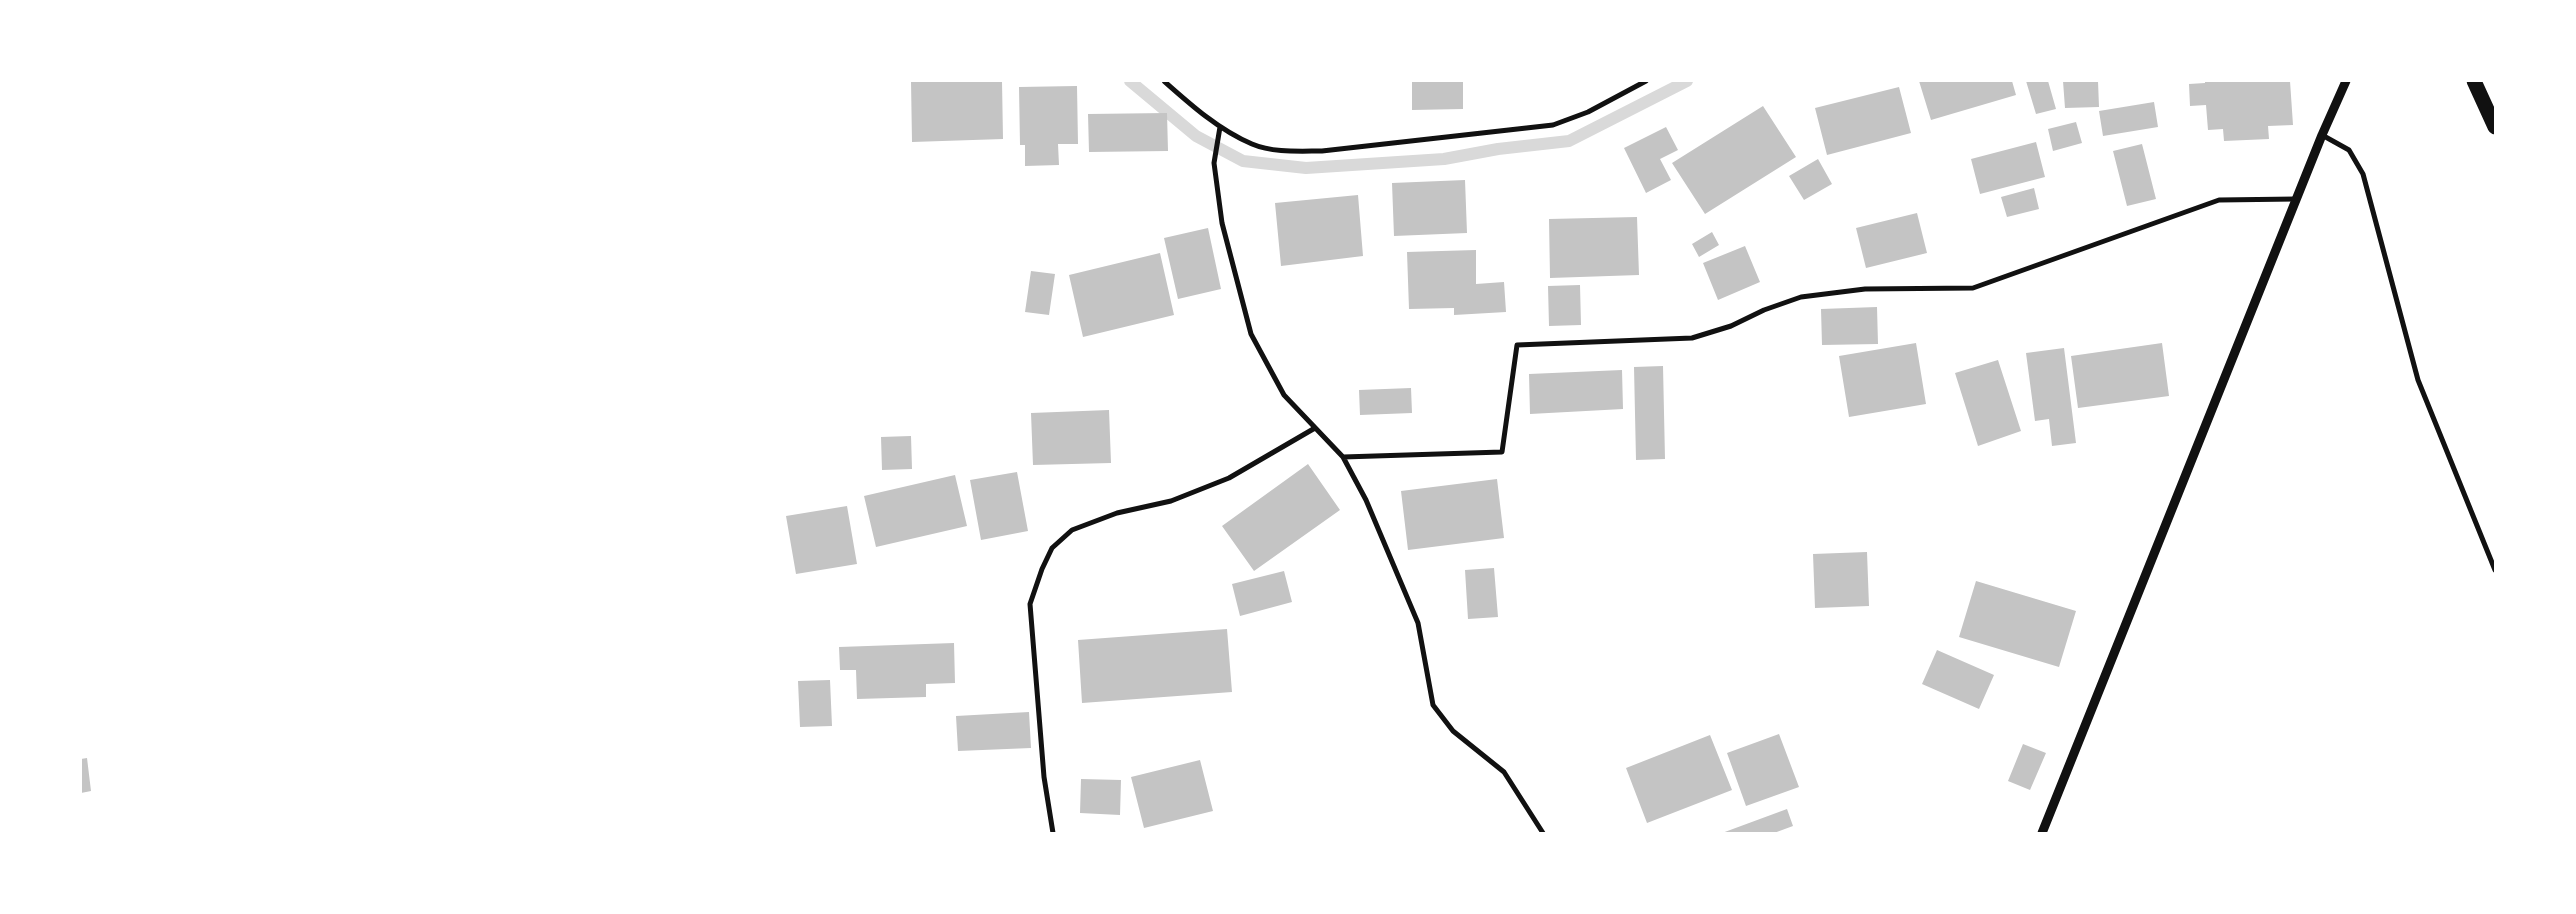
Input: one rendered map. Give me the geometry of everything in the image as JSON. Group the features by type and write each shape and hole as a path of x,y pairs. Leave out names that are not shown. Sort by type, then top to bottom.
{"highway":[{"path":"2474,81 2495,127"}],"street":[{"path":"1164,81 1220,127 1254,145 1288,150 1322,151 1553,125 1588,112 1646,81"},
{"path":"2042,833 2296,199 2346,81"},
{"path":"1220,127 1214,163 1222,223 1251,334 1284,395 1343,457 1366,500 1418,623 1433,705 1453,730 1504,772 1543,833"},
{"path":"2322,135 2349,150 2363,174 2418,380 2495,570"},
{"path":"1343,457 1502,452 1517,345 1692,338 1731,326 1764,310 1801,297 1865,289 1973,288 2219,200 2296,199"},
{"path":"1053,833 1044,777 1030,604 1042,569 1052,548 1072,530 1117,513 1171,501 1229,478 1315,428"}],"building":[{"path":"911,81 1002,81 1003,139 912,142"},
{"path":"1412,81 1463,81 1463,109 1412,110"},
{"path":"1919,81 2012,81 2016,95 1931,120"},
{"path":"2026,81 2048,81 2056,109 2036,114"},
{"path":"2063,81 2098,81 2099,107 2065,108"},
{"path":"2205,81 2290,81 2293,125 2268,126 2269,139 2224,141 2223,129 2208,130 2206,105 2190,106 2189,84 2205,83"},
{"path":"1077,86 1078,144 1058,144 1059,165 1025,166 1025,145 1020,145 1019,87"},
{"path":"1899,87 1911,133 1827,155 1815,108"},
{"path":"2154,102 2158,127 2103,136 2099,111"},
{"path":"1763,106 1796,157 1705,214 1672,163"},
{"path":"1167,113 1168,151 1089,152 1088,114"},
{"path":"2076,122 2082,143 2053,151 2048,129"},
{"path":"1666,127 1678,150 1660,159 1671,180 1646,193 1624,148"},
{"path":"2036,142 2045,177 1980,194 1971,159"},
{"path":"2142,144 2156,199 2127,206 2113,151"},
{"path":"1818,159 1832,184 1804,200 1789,176"},
{"path":"1465,180 1467,233 1394,236 1392,183"},
{"path":"2034,188 2039,209 2007,217 2001,197"},
{"path":"1358,195 1363,256 1281,266 1275,203"},
{"path":"1917,213 1927,253 1866,268 1856,228"},
{"path":"1637,217 1639,275 1550,278 1549,219"},
{"path":"1208,228 1221,289 1178,299 1164,238"},
{"path":"1712,232 1719,245 1699,257 1692,244"},
{"path":"1745,246 1760,282 1718,300 1703,263"},
{"path":"1476,250 1476,284 1504,282 1506,312 1454,315 1454,308 1409,309 1407,252"},
{"path":"1160,253 1174,315 1083,337 1069,275"},
{"path":"1031,271 1055,274 1049,315 1025,312"},
{"path":"1580,285 1581,325 1549,326 1548,286"},
{"path":"1877,307 1878,344 1822,345 1821,309"},
{"path":"1916,343 1926,404 1849,417 1839,356"},
{"path":"2162,343 2169,396 2078,408 2071,356"},
{"path":"2064,348 2076,443 2052,446 2049,419 2035,421 2026,353"},
{"path":"1998,360 2021,431 1978,446 1955,373"},
{"path":"1663,366 1665,459 1636,460 1634,367"},
{"path":"1622,370 1623,409 1530,414 1529,374"},
{"path":"1411,388 1412,413 1360,415 1359,390"},
{"path":"1109,410 1111,463 1033,465 1031,413"},
{"path":"911,436 912,469 882,470 881,437"},
{"path":"1308,464 1340,510 1254,571 1222,526"},
{"path":"1017,472 1028,531 981,540 970,480"},
{"path":"955,475 967,526 876,547 864,496"},
{"path":"1497,479 1504,538 1408,550 1401,491"},
{"path":"847,506 857,564 796,574 786,516"},
{"path":"1867,552 1869,606 1815,608 1813,554"},
{"path":"1494,568 1498,617 1468,619 1465,570"},
{"path":"1284,571 1292,602 1240,616 1232,584"},
{"path":"1976,581 2076,611 2059,667 1959,637"},
{"path":"1227,629 1232,692 1082,703 1078,640"},
{"path":"954,643 955,683 926,684 926,697 857,699 856,670 840,670 839,647"},
{"path":"1937,650 1994,675 1979,709 1922,684"},
{"path":"830,680 832,726 800,727 798,681"},
{"path":"1029,712 1031,748 958,751 956,716"},
{"path":"1779,734 1799,787 1746,806 1727,753"},
{"path":"1710,735 1732,790 1647,823 1626,768"},
{"path":"2023,744 2046,753 2030,790 2008,781"},
{"path":"87,758 91,791 81,793 81,759"},
{"path":"1200,760 1213,811 1144,828 1131,777"},
{"path":"1081,779 1121,780 1120,815 1080,813"},
{"path":"1787,809 1793,826 1774,833 1722,833"}],"waterway":[{"path":"1130,81 1196,136 1243,161 1306,168 1444,159 1498,149 1569,141 1687,81"}]}
